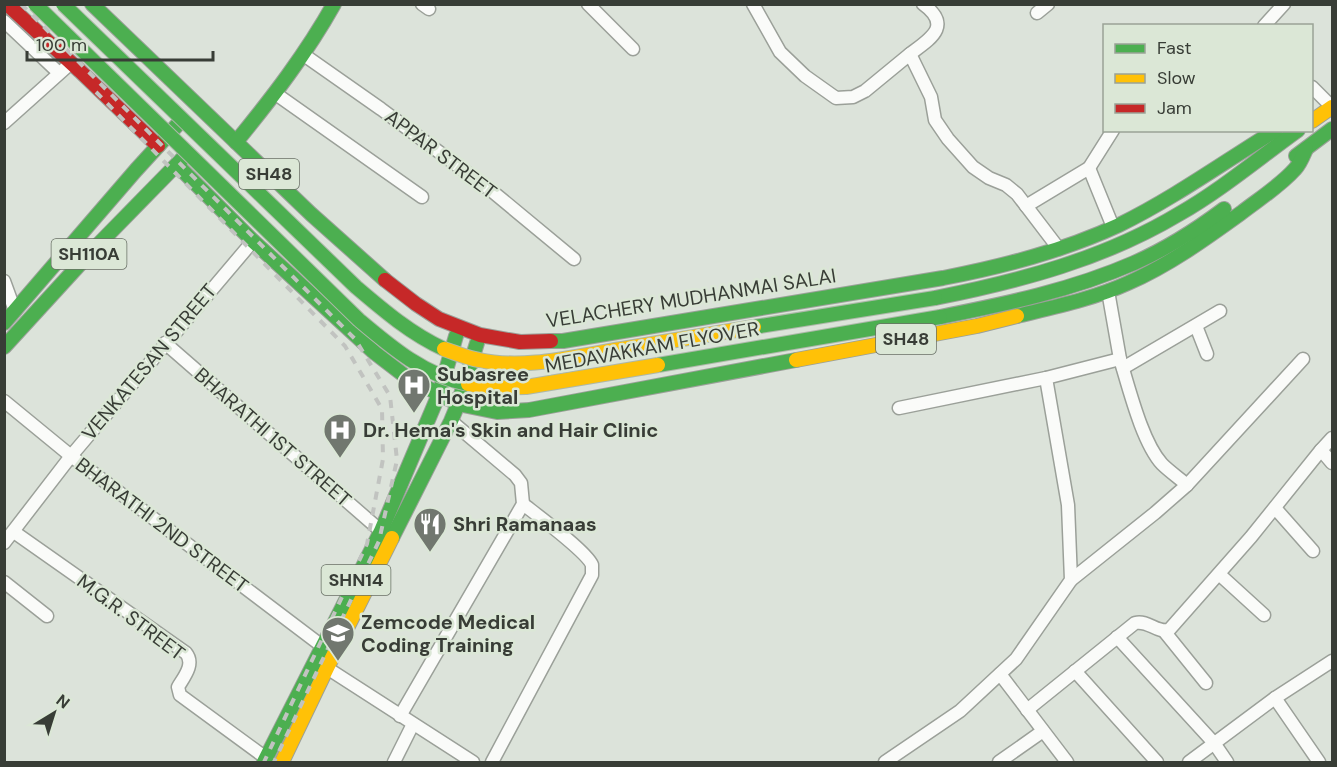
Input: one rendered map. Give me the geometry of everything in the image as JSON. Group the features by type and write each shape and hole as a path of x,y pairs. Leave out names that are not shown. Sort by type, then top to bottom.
{"main road":[{"path":"7,4 158,146"},
{"name":"MEDAVAKKAM FLYOVER","path":"35,4 359,320 408,360 440,376 468,385 504,388 532,386 996,306 1041,295 1133,264 1206,222 1234,201"},
{"path":"63,4 381,309 425,339 449,351 478,360 498,363 564,358 935,298 993,286 1060,267 1147,232 1188,209 1296,132"},
{"name":"VELACHERY MUDHANMAI SALAI","path":"92,4 311,214 416,304 439,319 480,335 520,342 563,341 903,284 989,267 1059,249 1113,227 1164,201 1273,132"},
{"path":"236,142 276,94 304,55 334,4"},
{"path":"75,67 116,27"},
{"name":"SH110A","path":"4,323 196,103"},
{"path":"1313,120 1332,107"},
{"name":"SH110A","path":"4,347 90,253 177,165 214,119"},
{"path":"1272,173 1332,129"},
{"name":"SH48","path":"177,165 253,241 375,353 405,376 458,404 497,412 529,410 977,326 1067,304 1108,291 1173,260 1215,232 1278,185 1296,168 1306,148"},
{"path":"318,302 361,258"},
{"name":"SHN14","path":"265,760 381,531 439,394 459,327"},
{"name":"SHN14","path":"282,762 451,422 480,335"}],"street":[{"path":"588,4 633,50"},
{"path":"753,4 780,52 805,76 836,98 853,98 865,91 934,35 937,28 936,20 931,10 923,4"},
{"path":"1036,13 1048,4"},
{"path":"1266,24 1284,4"},
{"path":"4,21 59,73"},
{"path":"910,54 931,97 935,120 948,140 973,167 989,178 1006,185 1017,194 1059,249"},
{"name":"APPAR STREET","path":"304,55 493,192 574,259"},
{"path":"4,123 59,73 75,67"},
{"path":"1313,89 1332,107"},
{"path":"276,94 422,197"},
{"path":"1026,206 1089,168 1112,132"},
{"path":"1089,168 1113,227"},
{"name":"VENKATESAN STREET","path":"4,543 70,456 253,241"},
{"path":"4,281 15,311"},
{"path":"1108,291 1122,364 1141,427 1161,463 1187,485"},
{"path":"899,408 1122,364 1220,311"},
{"path":"1196,326 1207,354"},
{"name":"BHARATHI 1ST STREET","path":"165,343 381,531"},
{"path":"885,762 960,711 1016,659 1071,579 1187,485 1303,359"},
{"path":"1046,378 1068,505 1071,579"},
{"name":"BHARATHI 2ND STREET","path":"4,401 70,456 322,646"},
{"path":"400,716 523,504 521,483 515,475 451,422"},
{"path":"1164,631 1172,627 1219,574 1332,438"},
{"path":"1321,450 1332,464"},
{"path":"492,762 592,575 591,564 585,556 523,504"},
{"path":"1275,508 1312,551"},
{"name":"M.G.R. STREET","path":"14,532 186,653 190,660 188,670 178,687 180,695 265,760"},
{"path":"1219,574 1264,615"},
{"path":"4,582 47,616"},
{"path":"1027,710 1117,637 1140,622 1164,631 1206,682"},
{"path":"1117,637 1214,743 1227,762"},
{"path":"1189,762 1275,699 1331,664"},
{"path":"327,668 473,762"},
{"path":"1075,671 1157,762"},
{"path":"1000,674 1067,762"},
{"path":"1275,699 1319,762"},
{"path":"394,762 413,724"},
{"path":"999,762 1043,731"}],"railway":[{"path":"21,4 355,339 390,396 397,460 379,541 274,762"},
{"path":"96,92 345,346 382,409 383,459 367,544 264,762"}],"traffic: fast":[{"path":"35,4 359,320 409,359 437,374 468,384"},
{"path":"63,4 356,287 409,329 444,349"},
{"path":"92,4 311,214 385,280"},
{"path":"236,142 288,75 334,4"},
{"path":"4,323 179,123"},
{"path":"1296,156 1332,129"},
{"path":"551,341 563,341 943,278 1033,257 1076,243 1119,225 1179,192 1273,132"},
{"path":"935,298 1030,276 1121,244 1195,205 1295,132"},
{"path":"1017,316 1101,294 1172,260 1276,187 1297,167 1306,149"},
{"path":"4,347 90,253 184,157"},
{"path":"177,165 253,241 375,353 405,376 458,404 497,412 529,410 796,360"},
{"path":"940,317 1038,295 1111,273 1146,258 1192,232 1224,209"},
{"path":"754,327 935,298"},
{"path":"658,365 940,317"},
{"path":"264,762 381,531 439,394 456,336"},
{"path":"392,538 451,421 477,343"}],"traffic: slow":[{"path":"1313,120 1332,107"},
{"path":"796,360 977,326 1017,316"},
{"path":"444,349 466,357 496,363 532,363 754,327"},
{"path":"468,384 494,388 526,387 658,365"},
{"path":"282,762 392,538"}],"traffic: jam":[{"path":"7,4 158,146"},
{"path":"385,280 439,319 480,335 520,342 551,341"}],"place":[{"name":"Subasree Hospital","path":"414,414"},
{"name":"Dr. Hema's Skin and Hair Clinic","path":"340,459"},
{"name":"Shri Ramanaas","path":"430,553"},
{"name":"Zemcode Medical Coding Training","path":"338,662"}]}
